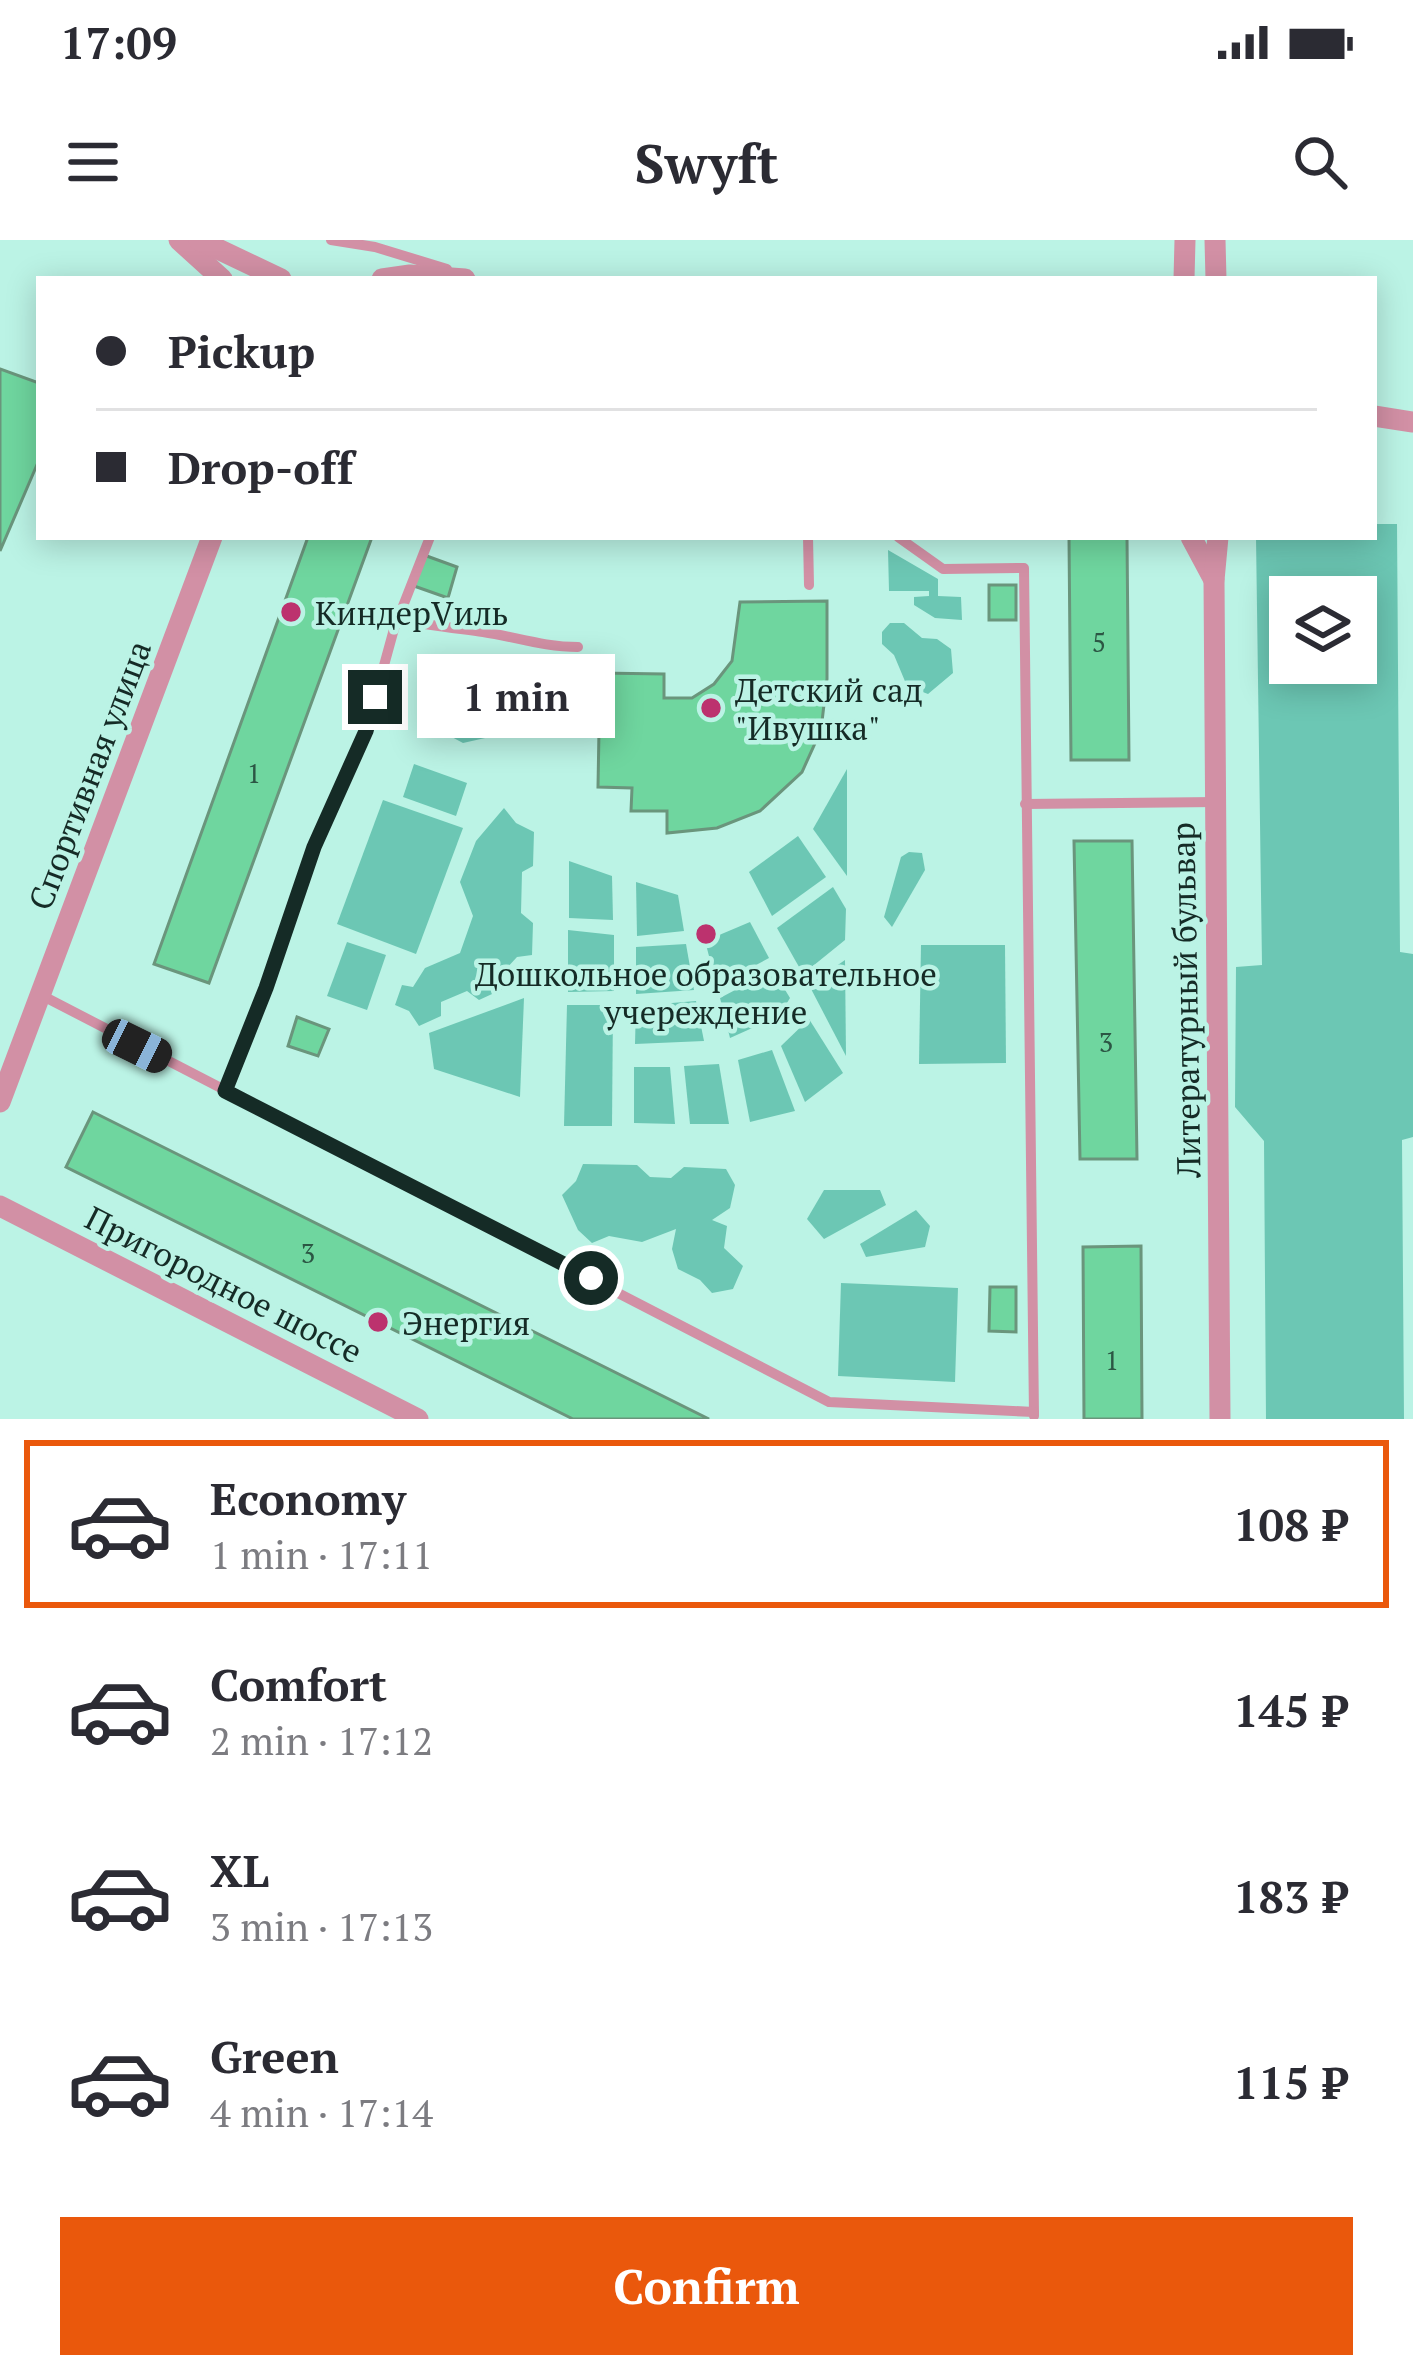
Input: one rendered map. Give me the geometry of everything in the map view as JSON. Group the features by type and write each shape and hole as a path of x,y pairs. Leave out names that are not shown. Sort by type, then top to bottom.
{"street":[{"path":"179,240 219,276"},
{"path":"199,240 275,276"},
{"path":"1184,276 1185,240"},
{"path":"1215,240 1216,276"},
{"path":"1377,416 1413,422"},
{"name":"Спортивная улица","path":"0,1102 211,540"},
{"name":"Литературный бульвар","path":"1193,540 1214,580"},
{"name":"Литературный бульвар","path":"1218,540 1214,580 1220,1419"},
{"name":"Пригородное шоссе","path":"0,1206 418,1419"}],"lane":[{"path":"331,240 375,247 469,276"},
{"path":"225,1091 314,847 366,731 397,619 429,540"},
{"path":"808,540 809,585"},
{"path":"41,995 829,1402 1034,1416 1024,568 943,569 902,540"},
{"path":"397,619 484,632 536,646 578,647"},
{"path":"1025,804 1216,802"},
{"path":"821,1419 829,1402"}],"green space":[{"path":"1377,524 1397,524 1400,952 1413,954 1413,1137 1402,1140 1404,1419 1266,1419 1264,1141 1235,1107 1236,967 1262,965 1256,540 1377,540"},
{"path":"888,550 938,579 938,596 961,597 962,620 935,618 914,605 914,597 929,596 929,591 889,591"},
{"path":"890,623 904,623 922,638 937,639 951,649 953,673 928,694 907,686 894,655 882,644 882,632"},
{"path":"469,668 501,681 508,710 494,736 463,743 435,728 429,705 444,679"},
{"path":"414,764 467,783 456,816 403,797"},
{"path":"847,769 847,876 813,829"},
{"path":"383,800 463,828 416,954 337,924"},
{"path":"504,808 516,823 534,832 533,866 522,872 521,913 533,923 532,955 517,957 503,972 503,989 479,1000 467,991 441,1002 441,1016 419,1026 409,1011 395,1005 402,985 413,987 425,968 460,953 473,916 460,882 476,841"},
{"path":"798,836 826,877 772,916 749,872"},
{"path":"922,853 925,870 892,927 884,917 901,857"},
{"path":"569,861 612,876 613,920 569,918"},
{"path":"636,882 678,895 684,931 637,936"},
{"path":"833,887 846,909 845,940 803,974 777,928"},
{"path":"750,922 769,958 717,986 705,941"},
{"path":"568,930 614,935 614,991 568,992"},
{"path":"347,942 386,955 367,1010 327,996"},
{"path":"686,944 694,990 636,994 636,947"},
{"path":"921,945 1005,945 1006,1063 919,1064"},
{"path":"845,960 846,1056 809,985"},
{"path":"773,970 790,998 779,1016 730,1038 720,998"},
{"path":"524,998 520,1097 434,1069 429,1033"},
{"path":"696,1001 704,1041 635,1044 636,1006"},
{"path":"567,1005 613,1005 612,1126 564,1126"},
{"path":"809,1019 843,1073 805,1102 781,1046"},
{"path":"772,1050 795,1111 750,1122 738,1060"},
{"path":"719,1064 729,1124 690,1124 684,1066"},
{"path":"634,1067 670,1067 675,1124 634,1123"},
{"path":"583,1164 637,1165 650,1177 671,1178 684,1167 726,1169 735,1185 730,1208 712,1220 727,1226 724,1248 743,1266 733,1289 712,1293 700,1280 678,1269 672,1249 676,1229 642,1242 609,1236 592,1243 578,1230 562,1195 576,1181"},
{"path":"824,1190 880,1190 886,1205 824,1239 807,1219"},
{"path":"916,1210 930,1226 925,1247 866,1257 860,1244"},
{"path":"841,1283 958,1288 955,1382 838,1376"}],"building":[{"path":"0,369 36,382 36,467 0,551"},
{"path":"307,540 371,540 209,983 154,964"},
{"path":"1069,540 1127,540 1129,760 1071,760"},
{"path":"424,555 457,567 448,598 414,586"},
{"path":"989,585 1016,585 1016,620 989,620"},
{"name":"Детский сад \"Ивушка\"","path":"827,601 827,679 821,730 802,772 760,811 717,828 667,833 667,811 631,811 632,788 598,787 600,673 664,674 664,698 692,698 714,684 732,661 740,602"},
{"path":"1074,841 1132,841 1137,1159 1080,1159"},
{"path":"297,1017 329,1029 318,1056 288,1046"},
{"path":"93,1112 709,1419 573,1419 66,1167"},
{"path":"1141,1246 1142,1419 1084,1419 1083,1247"},
{"path":"990,1287 1016,1287 1016,1332 989,1331"}],"place":[{"name":"КиндерVиль","path":"291,612"},
{"name":"Детский сад \"Ивушка\"","path":"711,708"},
{"name":"Дошкольное образовательное учереждение","path":"706,934"},
{"name":"Энергия","path":"378,1322"}],"route":[{"path":"375,697 366,731 314,847 225,1091 591,1278"}]}
